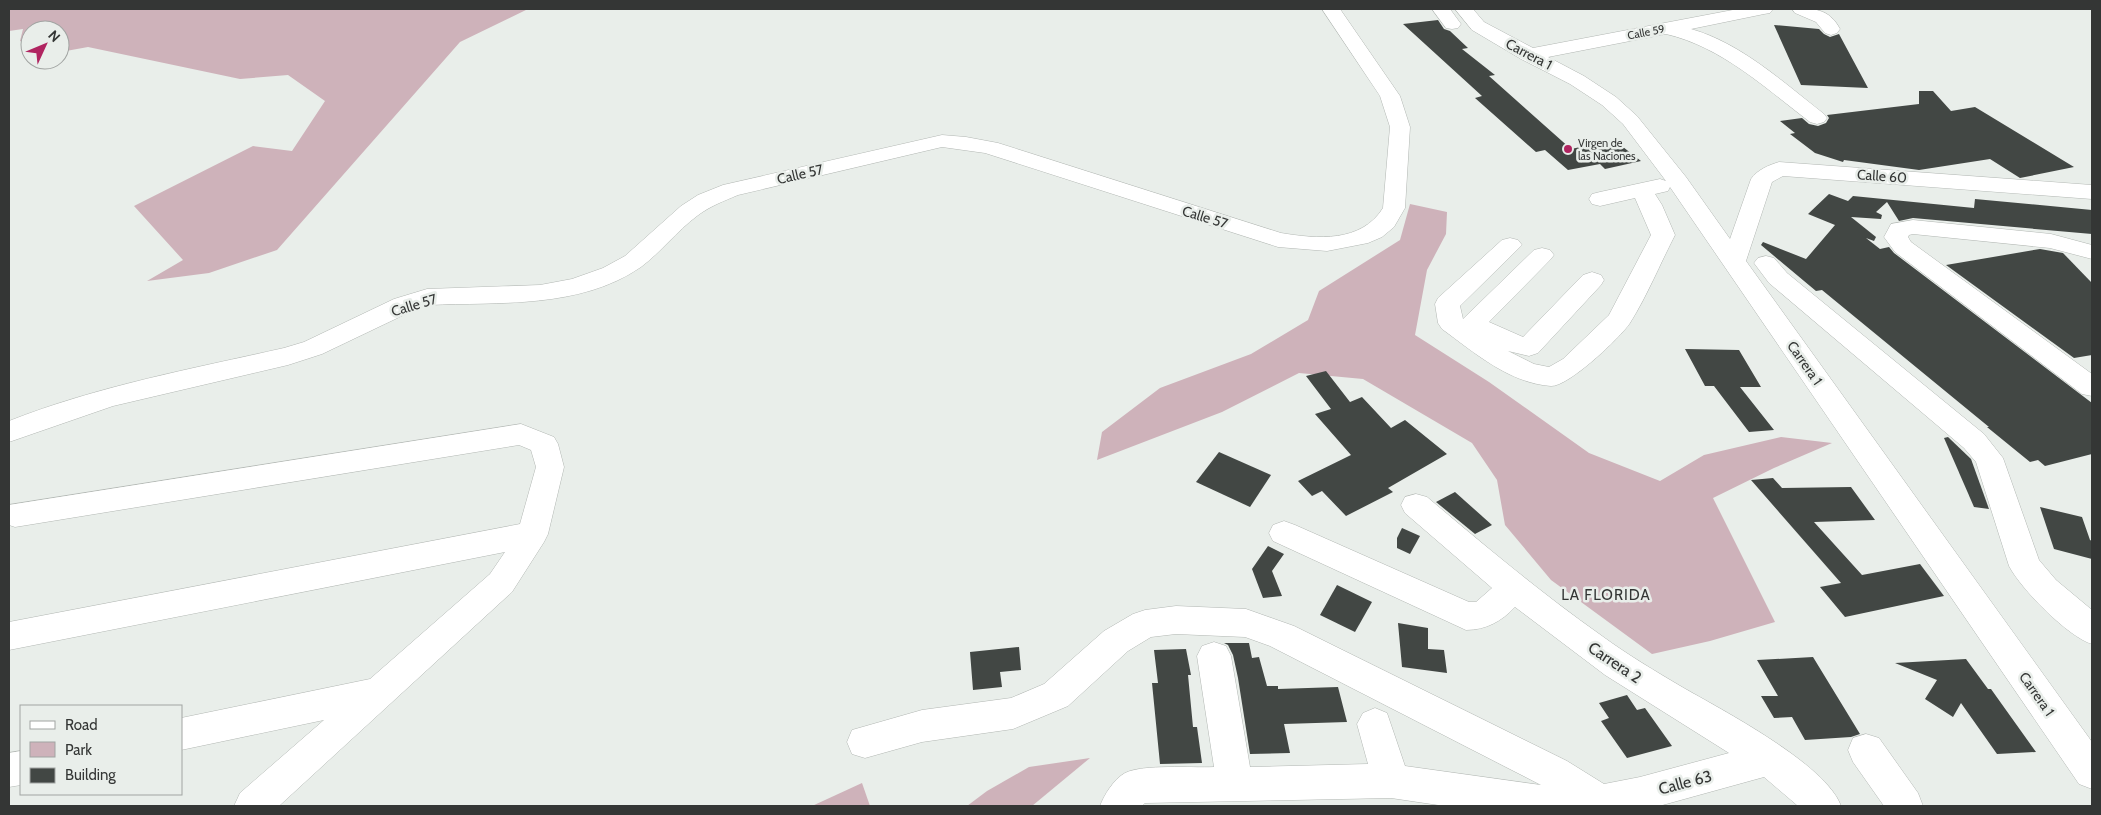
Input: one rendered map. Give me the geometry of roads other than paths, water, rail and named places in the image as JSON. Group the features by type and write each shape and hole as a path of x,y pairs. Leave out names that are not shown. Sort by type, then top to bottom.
{"street":[{"name":"Calle 57","path":"9,432 83,404 288,356 313,348 403,305 427,297 540,293 577,286 612,273 633,261 689,211 706,200 731,190 942,141 990,148 1278,240 1310,244 1360,240 1378,230 1389,219 1394,208 1400,127 1390,96 1330,9"},
{"name":"Carrera 1","path":"1442,9 1478,26 1528,55 1577,80 1609,101 1630,120 1678,182 2092,772"},
{"name":"Calle 59","path":"1528,55 1764,9"},
{"path":"1800,9 1828,21 1831,29"},
{"path":"1668,28 1695,36 1714,45 1818,118"},
{"name":"Calle 60","path":"1734,262 1762,179 1779,169 2092,192"},
{"path":"1600,198 1678,182"},
{"path":"1468,328 1501,359 1528,372 1553,377 1572,365 1619,320 1663,235 1651,205 1642,190"},
{"path":"2092,252 2051,241 1912,227 1899,229 1896,237 1903,247 2092,386"},
{"path":"1510,245 1447,304 1451,323 1517,345 1529,346 1592,280"},
{"path":"1468,328 1542,255"},
{"path":"1766,263 1778,278 1974,441 1989,458 2025,566 2045,589 2092,630"},
{"path":"15,515 521,434 544,444 550,467 533,534 501,582 253,806"},
{"name":"Carrera 2","path":"1416,505 1512,588 1617,665 1768,759 1809,791 1823,806"},
{"path":"1284,533 1466,616 1476,617 1489,612 1512,588"},
{"path":"9,636 533,534"},
{"path":"865,742 922,726 1013,713 1056,695 1116,641 1144,624 1176,620 1246,624 1282,636 1308,649 1554,773 1601,802"},
{"path":"1214,656 1235,785"},
{"path":"182,734 378,693"},
{"path":"1375,724 1391,781"},
{"path":"1866,750 1905,806"},
{"name":"Calle 63","path":"1118,806 1136,786 1391,781 1562,806 1601,802 1640,794 1768,759"}],"place":[{"name":"Virgen de las Naciones","path":"1568,149"}],"district":[{"name":"LA FLORIDA","path":"1606,595"}]}
